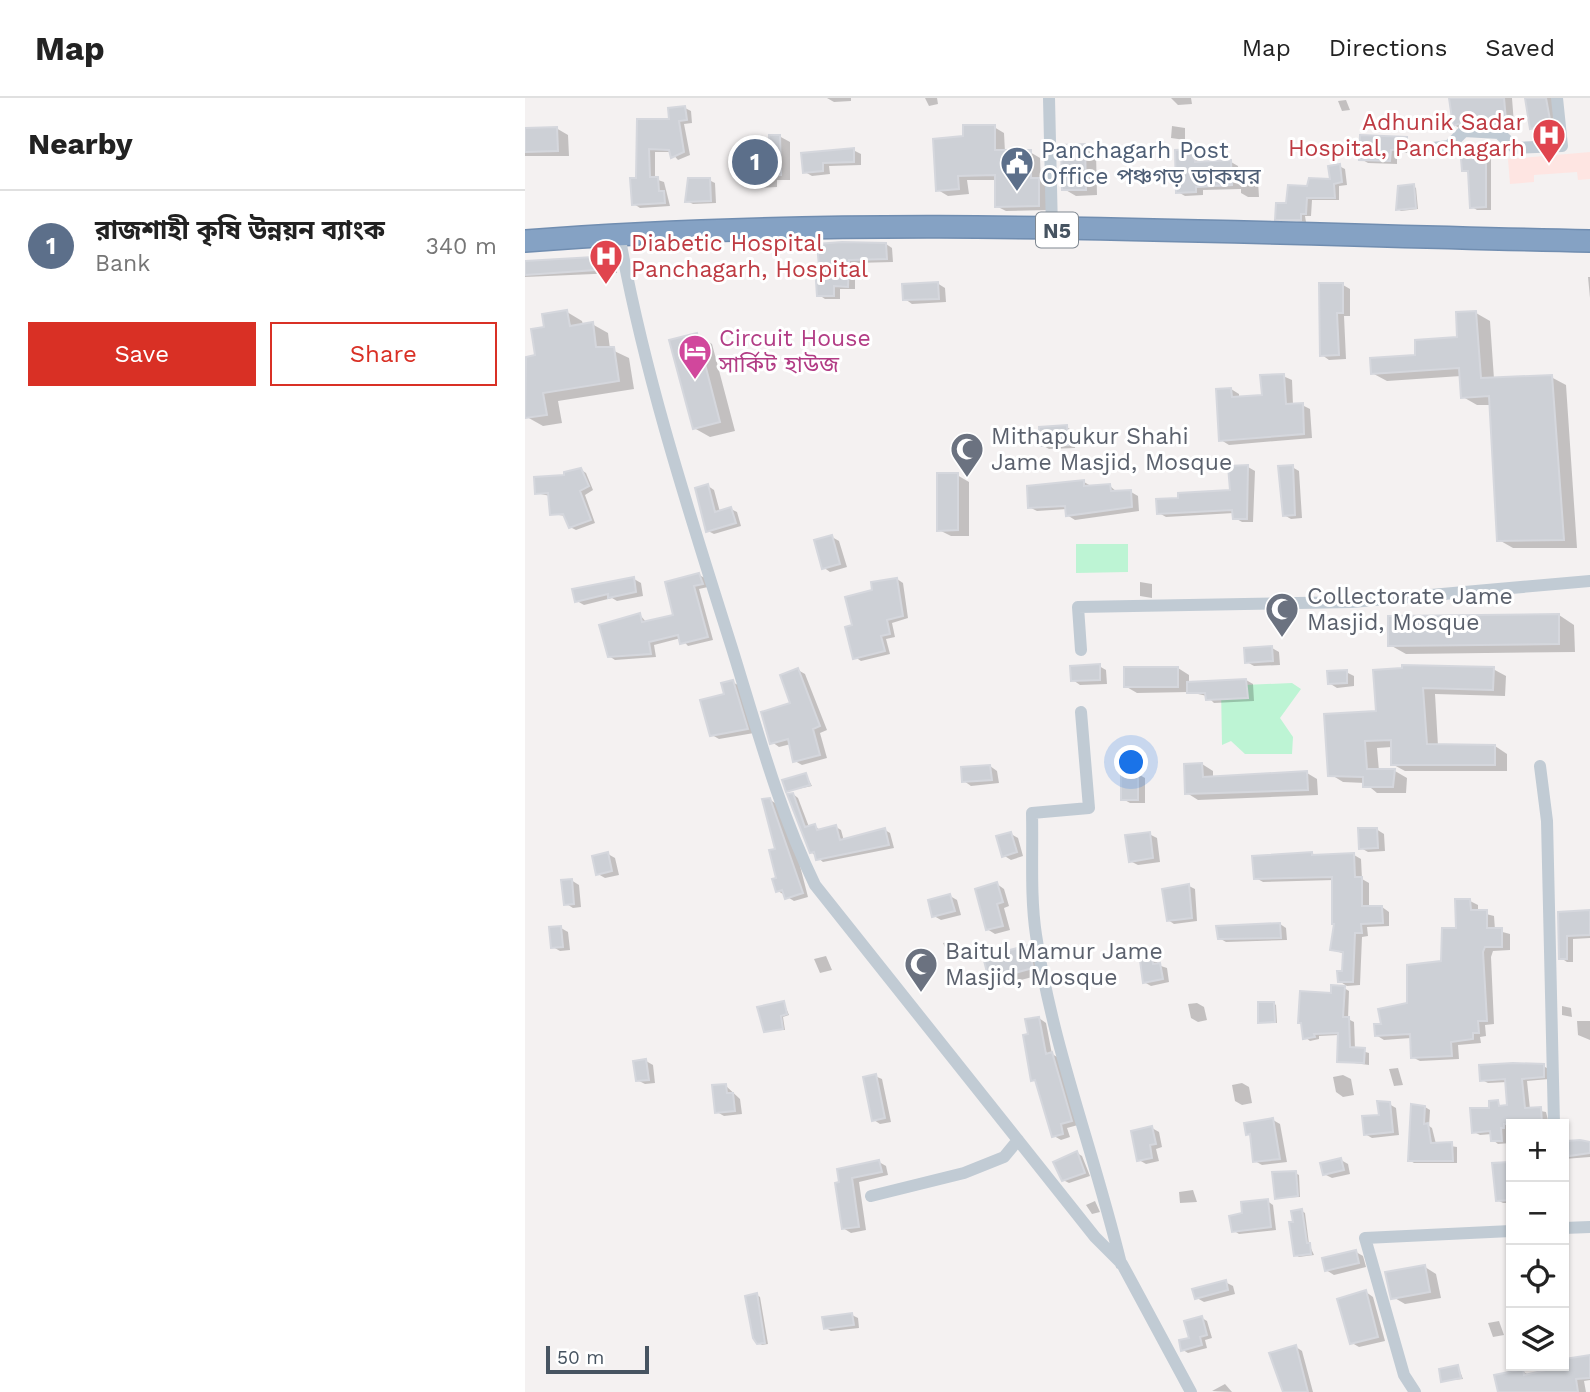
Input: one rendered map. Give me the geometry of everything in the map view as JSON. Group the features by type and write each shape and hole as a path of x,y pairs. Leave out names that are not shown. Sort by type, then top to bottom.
{"highway":[{"name":"N5","path":"525,242 619,234 870,229 1590,241"}],"street":[{"path":"1049,98 1052,230"},
{"path":"1433,148 1449,146 1464,131 1499,133 1515,148 1562,146 1557,98"},
{"path":"619,234 649,377 673,460 800,854 815,885 1095,1237 1122,1264"},
{"path":"1081,650 1078,607 1352,602 1590,581"},
{"path":"1081,712 1089,808 1032,813 1036,934 1059,1040 1101,1180 1122,1264 1191,1392"},
{"path":"1540,766 1547,821 1554,1119"},
{"path":"871,1196 964,1173 1004,1157 1018,1140"},
{"path":"1569,1228 1590,1227"},
{"path":"1415,1392 1404,1375 1366,1238 1506,1231"}],"shaded area":[{"name":"Adhunik Sadar Hospital, Panchagarh","path":"1590,152 1590,179 1578,180 1577,172 1534,175 1534,182 1510,184 1508,159"}],"green space":[{"path":"1076,544 1128,544 1128,572 1076,573"},
{"path":"1292,683 1301,689 1280,718 1293,737 1292,754 1245,754 1231,741 1222,745 1221,686"}],"building":[{"path":"1449,98 1504,98 1506,120 1464,122 1453,126"},
{"path":"1525,98 1546,98 1551,125 1530,129"},
{"path":"685,106 687,120 679,121 684,152 671,158 669,150 649,149 650,177 658,177 659,191 664,191 665,203 632,205 630,178 636,178 637,119 669,119 668,108"},
{"path":"963,125 995,125 995,150 1031,150 1031,178 1039,178 1039,206 995,207 995,175 958,176 959,189 936,191 933,139 963,136"},
{"path":"557,127 558,151 525,152 525,128"},
{"path":"769,135 780,135 781,175 767,175 767,182 745,183 744,142 769,142"},
{"path":"1360,135 1407,137 1407,149 1391,150 1390,161 1359,160"},
{"path":"1497,143 1497,155 1486,155 1486,207 1470,208 1468,171 1462,171 1460,147"},
{"path":"1085,144 1086,190 1062,190 1061,145"},
{"path":"854,148 854,162 823,163 823,171 803,173 801,153"},
{"path":"1194,149 1195,162 1231,160 1232,185 1196,187 1196,192 1176,193 1175,150"},
{"path":"1340,164 1342,182 1334,184 1335,198 1307,198 1306,214 1301,214 1301,220 1275,220 1276,203 1286,203 1288,185 1307,186 1309,178 1330,179 1328,166"},
{"path":"688,178 710,178 711,201 685,202"},
{"path":"1414,184 1416,208 1396,210 1398,186"},
{"path":"886,243 887,259 849,260 848,287 834,286 834,296 817,296 817,244"},
{"path":"610,256 610,269 525,275 525,261"},
{"path":"938,282 939,299 903,300 902,284"},
{"path":"1319,283 1343,283 1343,313 1337,313 1339,355 1320,356"},
{"path":"567,310 570,326 593,322 596,347 614,347 619,381 543,393 547,415 525,418 526,357 535,355 531,329 544,327 542,314"},
{"path":"1476,311 1481,378 1552,375 1564,540 1497,541 1489,396 1461,398 1459,368 1371,374 1370,358 1415,355 1415,340 1457,337 1456,312"},
{"name":"Circuit House সার্কিট হাউজ","path":"697,333 720,422 693,429 669,340"},
{"path":"1284,374 1286,404 1303,403 1304,434 1219,441 1216,389 1231,388 1232,397 1262,395 1260,375"},
{"path":"1067,425 1068,445 1040,446 1039,427"},
{"path":"1248,465 1247,519 1233,519 1232,510 1157,514 1156,499 1178,498 1178,493 1230,490 1228,466"},
{"path":"1293,465 1295,515 1283,516 1278,466"},
{"path":"581,468 589,486 580,491 591,520 569,528 563,514 550,515 548,493 535,494 534,477 564,475 564,472"},
{"path":"937,473 958,473 958,530 937,531"},
{"path":"1084,480 1084,486 1110,484 1111,491 1131,490 1132,507 1066,516 1065,506 1028,508 1027,486"},
{"path":"708,484 715,512 731,507 736,523 706,532 695,488"},
{"path":"832,535 840,564 822,569 814,540"},
{"path":"699,573 703,584 694,586 708,637 680,644 678,635 649,642 651,654 608,657 599,625 640,613 642,622 673,615 665,582"},
{"path":"634,577 636,592 608,598 608,594 575,602 572,589"},
{"path":"897,578 903,616 887,620 890,634 881,636 885,651 853,659 845,627 852,625 845,597 872,590 871,582"},
{"path":"1559,614 1559,644 1388,646 1388,616"},
{"path":"1272,646 1273,661 1245,663 1244,648"},
{"path":"1100,664 1100,680 1071,681 1070,666"},
{"path":"1402,665 1494,667 1493,690 1423,688 1427,744 1495,745 1495,765 1391,765 1391,740 1365,741 1367,769 1395,769 1393,787 1363,787 1363,777 1328,776 1324,714 1376,711 1373,670 1402,668"},
{"path":"1124,667 1178,667 1178,687 1124,687"},
{"path":"798,668 820,726 813,729 820,755 793,762 788,739 770,744 761,712 790,703 780,675"},
{"path":"1347,670 1347,683 1328,684 1327,671"},
{"path":"1246,679 1248,698 1206,700 1205,693 1187,693 1187,682"},
{"path":"733,680 748,729 710,736 700,700 724,694 721,683"},
{"path":"1202,763 1203,777 1307,771 1308,790 1185,794 1184,764"},
{"path":"990,765 992,780 962,782 961,767"},
{"path":"1121,772 1138,772 1138,800 1121,800"},
{"path":"806,773 810,785 786,792 782,780"},
{"path":"793,793 805,827 815,824 817,830 836,825 840,840 885,828 889,845 816,860 814,852 810,853 787,794"},
{"path":"770,798 803,893 785,899 782,890 776,892 772,879 776,878 769,850 775,849 762,799"},
{"path":"1358,828 1377,828 1378,848 1359,849"},
{"path":"1011,832 1017,852 1002,857 996,836"},
{"path":"1150,832 1153,858 1129,862 1125,835"},
{"path":"608,852 612,871 596,875 592,856"},
{"path":"1312,852 1312,855 1354,853 1355,877 1362,877 1362,906 1382,906 1383,923 1361,924 1362,933 1355,933 1353,982 1338,982 1337,971 1342,971 1343,952 1330,950 1334,924 1332,877 1254,879 1252,856"},
{"path":"572,879 574,904 564,905 561,880"},
{"path":"997,882 1003,902 997,904 1003,926 986,930 975,889"},
{"path":"1189,884 1192,918 1167,921 1162,889"},
{"path":"950,894 955,911 932,917 928,900"},
{"path":"1455,899 1470,899 1471,910 1487,910 1487,928 1502,928 1502,947 1485,947 1483,952 1487,1021 1478,1021 1479,1033 1473,1033 1473,1039 1451,1042 1452,1056 1411,1058 1410,1034 1375,1036 1374,1024 1381,1024 1378,1009 1407,1003 1407,965 1441,961 1442,928 1456,928"},
{"path":"1590,910 1590,935 1567,936 1567,959 1559,959 1558,912"},
{"path":"1280,923 1281,938 1218,939 1216,926"},
{"path":"561,926 563,947 551,948 549,927"},
{"path":"1029,945 1033,968 989,980 983,957"},
{"path":"1150,951 1153,964 1160,963 1163,979 1143,983 1139,953"},
{"path":"1331,985 1345,986 1343,1017 1349,1017 1350,1047 1365,1048 1364,1063 1337,1062 1338,1033 1314,1034 1315,1037 1303,1039 1301,1023 1298,1023 1300,991 1331,993"},
{"path":"784,1001 787,1014 781,1016 783,1029 764,1032 757,1007"},
{"path":"1258,1002 1274,1002 1275,1022 1258,1023"},
{"path":"1039,1017 1046,1054 1052,1052 1072,1121 1061,1124 1063,1134 1052,1137 1035,1080 1031,1081 1023,1035 1028,1034 1025,1019"},
{"path":"646,1059 649,1080 636,1081 633,1061"},
{"path":"1544,1064 1544,1077 1522,1079 1525,1108 1541,1107 1542,1119 1506,1119 1504,1128 1501,1128 1502,1141 1491,1141 1490,1131 1472,1133 1470,1108 1489,1108 1489,1101 1498,1100 1499,1106 1507,1105 1505,1079 1480,1081 1479,1065"},
{"path":"876,1074 885,1118 872,1121 863,1077"},
{"path":"726,1084 727,1093 733,1093 735,1111 715,1113 712,1085"},
{"path":"1377,1101 1390,1102 1393,1132 1364,1135 1362,1116 1379,1115"},
{"path":"1411,1104 1425,1106 1424,1124 1428,1123 1431,1143 1452,1142 1453,1161 1408,1161"},
{"path":"1273,1118 1280,1159 1253,1162 1250,1134 1246,1135 1244,1123"},
{"path":"1152,1126 1156,1144 1150,1145 1152,1158 1137,1161 1131,1131"},
{"path":"1569,1141 1590,1142 1590,1153 1569,1156"},
{"path":"1077,1151 1085,1173 1062,1181 1053,1162"},
{"path":"1341,1158 1344,1170 1323,1175 1320,1163"},
{"path":"879,1160 882,1172 852,1178 859,1227 842,1229 835,1183 839,1182 837,1169"},
{"path":"1506,1162 1506,1200 1496,1201 1492,1163"},
{"path":"1296,1171 1298,1196 1275,1199 1272,1172"},
{"path":"1268,1199 1271,1227 1232,1232 1229,1216 1242,1213 1241,1202"},
{"path":"1302,1209 1311,1254 1294,1256 1289,1222 1293,1222 1291,1211"},
{"path":"1356,1250 1359,1263 1325,1271 1322,1258"},
{"path":"1425,1265 1430,1292 1391,1299 1385,1272"},
{"path":"1226,1280 1228,1290 1195,1299 1192,1289"},
{"path":"1366,1290 1378,1337 1350,1344 1337,1299"},
{"path":"757,1293 765,1343 757,1344 753,1338 745,1296"},
{"path":"852,1313 854,1325 824,1329 822,1317"},
{"path":"1202,1316 1207,1335 1200,1337 1202,1345 1181,1351 1179,1340 1189,1338 1184,1321"},
{"path":"1296,1345 1308,1392 1283,1392 1269,1353"},
{"path":"1590,1355 1590,1378 1576,1379 1578,1392 1498,1392 1494,1375 1513,1371 1523,1371 1524,1375 1542,1371 1569,1371 1569,1358"},
{"path":"1458,1365 1461,1378 1441,1382 1439,1369"}],"place":[{"name":"রাজশাহী কৃষি উন্নয়ন ব্যাংক","path":"755,162"},
{"name":"Adhunik Sadar Hospital, Panchagarh","path":"1549,165"},
{"name":"Panchagarh Post Office পঞ্চগড় ডাকঘর","path":"1017,193"},
{"name":"Diabetic Hospital Panchagarh, Hospital","path":"606,286"},
{"name":"Circuit House সার্কিট হাউজ","path":"695,381"},
{"name":"Mithapukur Shahi Jame Masjid, Mosque","path":"967,479"},
{"name":"Collectorate Jame Masjid, Mosque","path":"1282,639"},
{"name":"Baitul Mamur Jame Masjid, Mosque","path":"921,994"}]}
